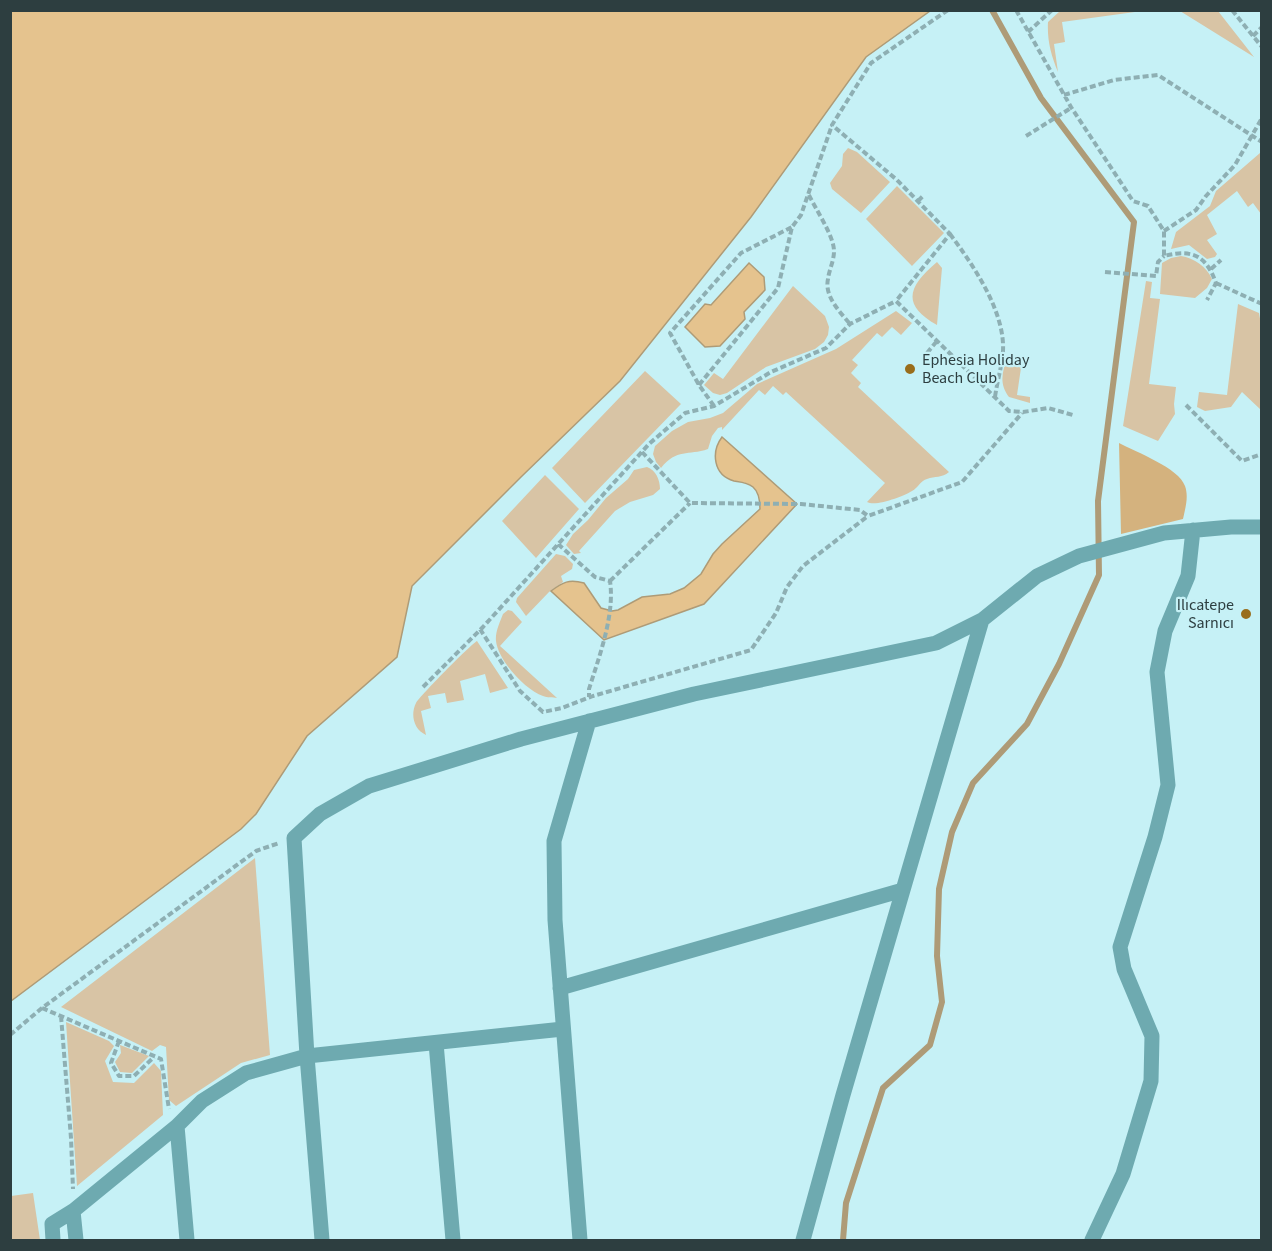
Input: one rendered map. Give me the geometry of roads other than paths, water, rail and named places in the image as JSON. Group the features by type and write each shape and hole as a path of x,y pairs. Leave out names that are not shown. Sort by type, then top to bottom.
{"street":[{"path":"322,1240 294,838 320,814 369,786 521,739 694,693 936,643 982,620 1037,576 1079,556 1164,533 1231,527 1262,527"},
{"path":"1092,1240 1123,1174 1151,1081 1152,1036 1124,969 1120,947 1155,837 1168,785 1156,672 1165,631 1188,576 1193,530"},
{"path":"803,1240 982,620"},
{"path":"580,1240 555,920 554,841 589,721"},
{"path":"560,988 903,890"},
{"path":"53,1240 52,1224 73,1210 177,1126 202,1101 246,1073 308,1056 563,1029"},
{"path":"436,1043 453,1240"},
{"path":"177,1126 187,1240"},
{"path":"73,1210 76,1240"}],"waterway":[{"path":"843,1240 846,1203 883,1088 930,1045 942,1002 937,956 939,889 952,832 973,783 1027,724 1059,664 1099,575 1098,501 1134,222 1041,98 992,10"}],"place":[{"name":"Ephesia Holiday Beach Club","path":"910,369"},
{"name":"Ilıcatepe Sarnıcı","path":"1246,614"}]}
